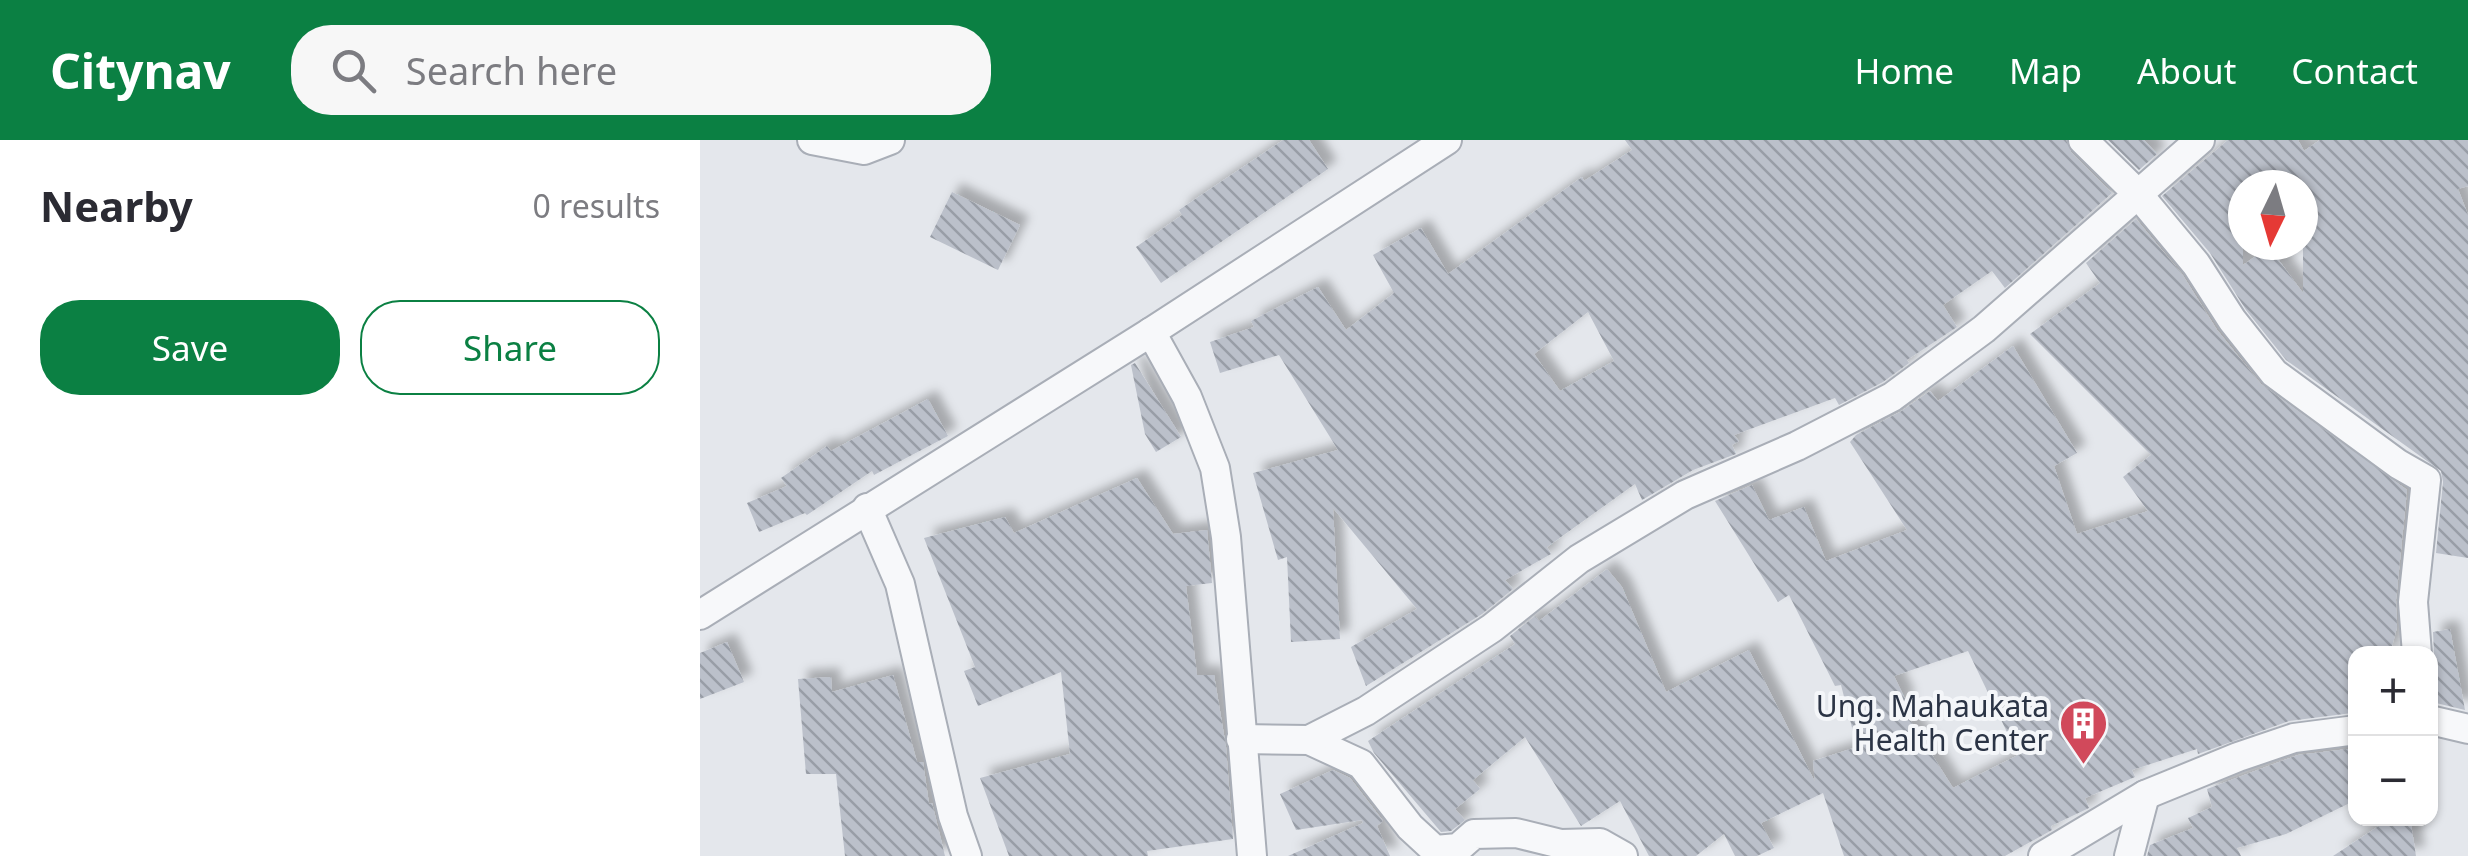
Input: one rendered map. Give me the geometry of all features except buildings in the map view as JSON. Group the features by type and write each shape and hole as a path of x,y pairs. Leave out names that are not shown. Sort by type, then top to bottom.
{"street":[{"path":"812,140 864,150 890,140"},
{"path":"700,615 1446,140"},
{"path":"2083,140 2137,193 2196,264 2232,320 2274,374 2426,480 2412,602 2417,646"},
{"path":"1309,740 1366,712 1492,628 1578,559 1686,495 1797,446 1892,397 1984,329 2200,140"},
{"path":"1150,332 1187,397 1215,468 1226,537 1251,856"},
{"path":"867,508 900,584 952,816 967,856"},
{"path":"2438,722 2468,729"},
{"path":"2043,856 2145,796 2294,738 2348,731"},
{"path":"1241,739 1309,740 1362,764 1410,827 1435,850 1458,848 1474,834 1516,833 1561,844 1600,843 1623,856"},
{"path":"2128,856 2145,796"}],"place":[{"name":"Ung. Mahaukata Health Center","path":"2084,766"}]}
